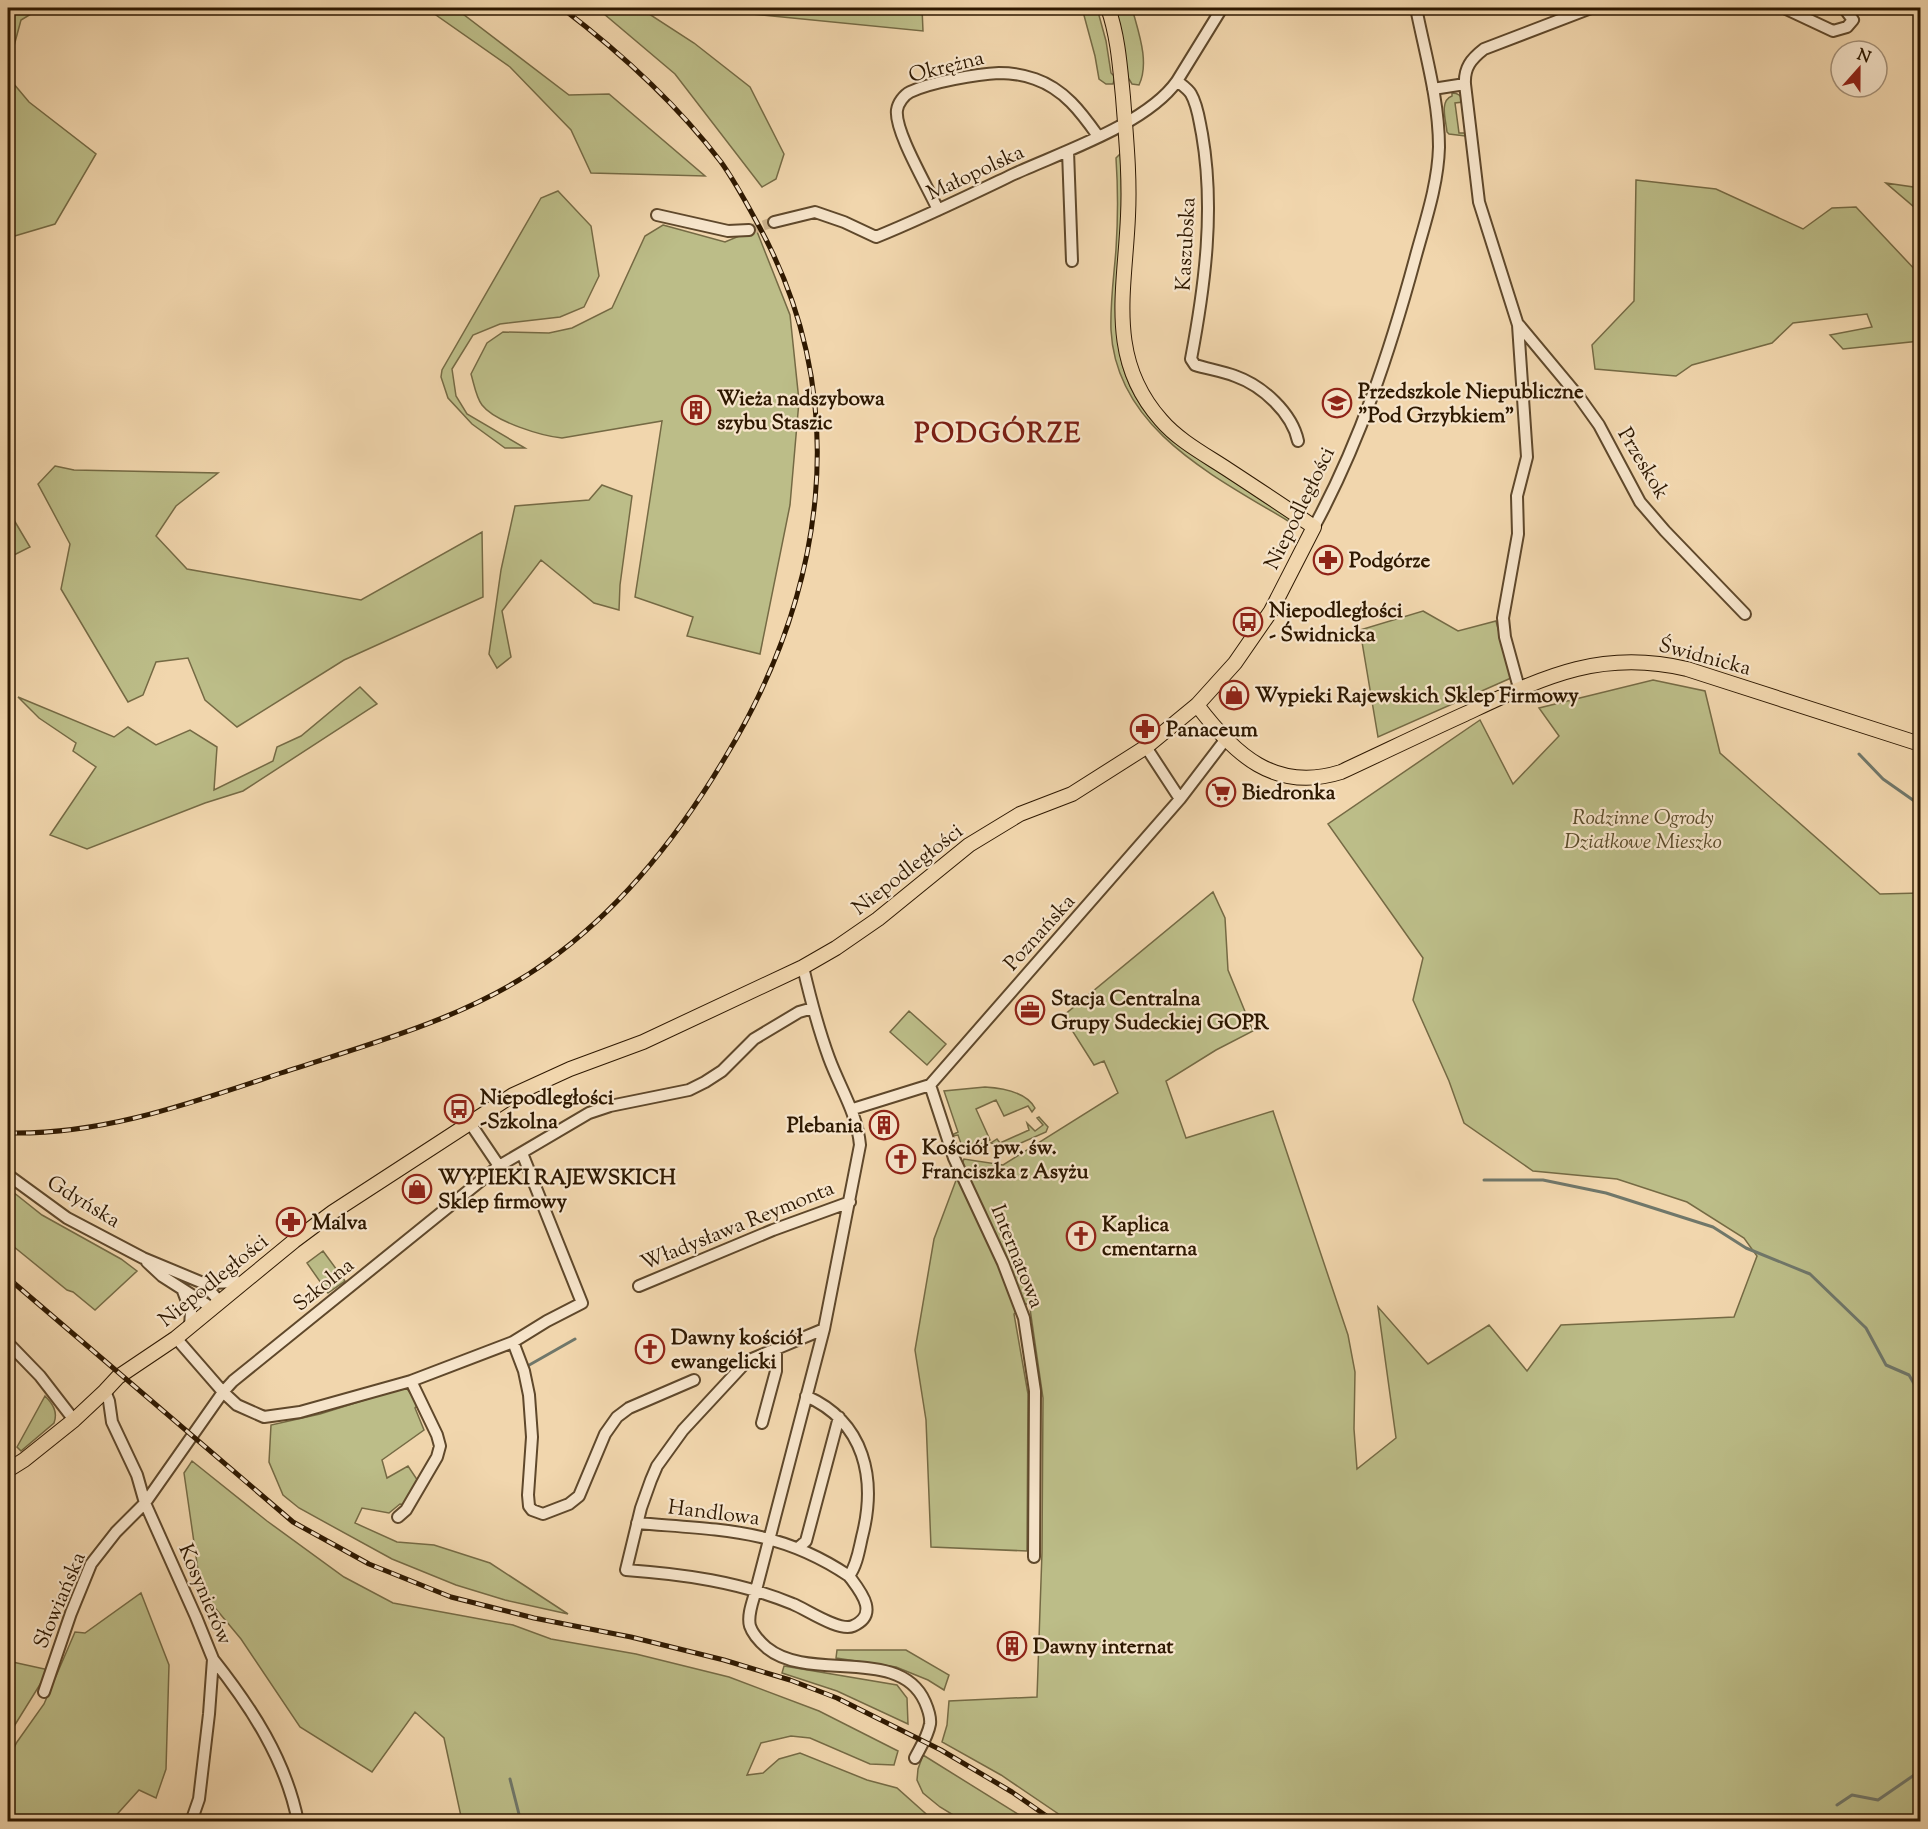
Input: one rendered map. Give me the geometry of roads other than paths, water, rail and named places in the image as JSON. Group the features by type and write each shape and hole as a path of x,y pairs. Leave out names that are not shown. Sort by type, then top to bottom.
{"main road":[{"path":"1108,8 1121,68 1125,123 1128,214 1122,315 1126,358 1136,382 1162,423 1180,438 1314,527"},
{"name":"Niepodległości","path":"8,1470 74,1420 118,1377 176,1338 333,1212 470,1123 535,1083 643,1042 803,967 878,919 969,845 1020,814 1072,794 1146,747 1197,705 1235,663 1255,636 1292,572 1314,527"},
{"name":"Świdnicka","path":"1197,705 1225,740 1239,753 1254,763 1283,775 1298,778 1327,776 1341,772 1519,688 1550,676 1598,664 1619,662 1661,663 1687,669 1920,744"}],"street":[{"path":"1177,81 1222,8"},
{"name":"Niepodległości","path":"1314,527 1350,453 1375,391 1392,342 1436,179 1439,150 1433,89 1416,8"},
{"path":"1433,89 1465,84 1467,68 1474,57 1484,49 1591,8"},
{"path":"1784,8 1833,31 1847,27 1853,20 1844,8"},
{"name":"Okrężna","path":"939,210 900,128 897,108 909,93 975,76 999,73 1017,74 1037,79 1066,96 1098,136"},
{"name":"Małopolska","path":"774,222 815,212 876,237 1125,123 1164,97 1177,81"},
{"name":"Kaszubska","path":"1177,81 1189,91 1197,104 1206,155 1208,203 1206,261 1191,359 1195,365 1233,375 1265,393 1295,428 1298,441"},
{"name":"Przeskok","path":"1465,84 1479,202 1518,325 1527,457 1517,496 1518,534 1503,618 1505,637 1519,688"},
{"path":"1068,151 1072,261"},
{"path":"657,215 728,231 749,230"},
{"name":"Przeskok","path":"1518,325 1579,397 1599,425 1640,502 1745,614"},
{"name":"Poznańska","path":"930,1085 1180,800 1225,740"},
{"path":"1146,747 1180,800"},
{"path":"803,967 829,1057 853,1109 859,1129 860,1145 824,1329 756,1590 750,1624 755,1636 773,1653 783,1658 833,1667 885,1671 896,1674 916,1686 930,1717 928,1730 915,1758"},
{"name":"Szkolna","path":"145,1503 233,1381 499,1166 589,1113 610,1106 689,1090 705,1083 722,1071 754,1039 800,1012 813,1008"},
{"path":"853,1109 930,1085"},
{"name":"Internatowa","path":"930,1085 954,1158 1003,1263 1024,1318 1035,1391 1034,1557"},
{"path":"470,1123 499,1166"},
{"path":"176,1338 237,1405 264,1417 300,1412 411,1381 513,1342 547,1321 582,1304 522,1153"},
{"name":"Gdyńska","path":"8,1175 66,1218 143,1257 203,1283 244,1282"},
{"name":"Władysława Reymonta","path":"639,1286 795,1221 850,1202"},
{"name":"Gdyńska","path":"143,1257 162,1276 183,1291 216,1305"},
{"name":"Gdyńska","path":"203,1283 216,1305"},
{"path":"183,1291 191,1312 190,1326"},
{"path":"806,1396 822,1403 849,1428 862,1452 867,1477 868,1505 857,1557 849,1576 863,1595 867,1611 863,1618 853,1626 827,1621 799,1606 756,1590 711,1580 626,1569 645,1494 657,1466 683,1430 747,1360 824,1329"},
{"path":"513,1342 524,1371 529,1395 532,1437 529,1506 532,1510 543,1514 569,1504 579,1496 605,1434 617,1417 629,1408 694,1380"},
{"path":"8,1343 40,1376 74,1420"},
{"path":"762,1423 776,1371 776,1348"},
{"path":"398,1517 406,1510 437,1456 440,1446 411,1381"},
{"name":"Kosynierów","path":"105,1391 112,1422 138,1475 145,1503 213,1659 199,1799 191,1821"},
{"path":"798,1548 806,1541 838,1417"},
{"name":"Słowiańska","path":"44,1692 71,1613 91,1564 116,1532 145,1503"},
{"name":"Handlowa","path":"637,1522 735,1531 770,1538 813,1554 849,1576"},
{"path":"213,1659 230,1680 272,1744 287,1781 298,1821"}],"waterway":[{"path":"1859,754 1883,779 1920,805"},
{"path":"1484,1180 1543,1180 1606,1193 1713,1227 1746,1248 1810,1274 1866,1328 1886,1365 1909,1375 1920,1394"},
{"path":"524,1368 575,1339"},
{"path":"1837,1805 1852,1795 1878,1800 1920,1771"},
{"path":"510,1779 521,1822"},
{"path":"1919,1822 1920,1815"}],"tunnel":[{"path":"749,230 774,222"}],"railway":[{"path":"8,1133 78,1129 113,1123 180,1106 419,1027 453,1014 518,981 548,961 601,918 648,868 708,785 760,693 786,629 805,563 815,496 817,428 808,361 790,294 760,228 737,186 704,140 647,80 562,8"},
{"path":"8,1278 293,1522 369,1564 451,1597 534,1618 631,1637 724,1660 790,1680 837,1698 941,1750 1012,1792 1055,1822"}],"place":[{"name":"Przedszkole Niepubliczne \"Pod Grzybkiem\"","path":"1337,403"},
{"name":"Wieża nadszybowa szybu Staszic","path":"696,410"},
{"name":"Podgórze","path":"1328,560"},
{"name":"Niepodległości - Świdnicka","path":"1248,622"},
{"name":"Wypieki Rajewskich Sklep Firmowy","path":"1234,695"},
{"name":"Panaceum","path":"1145,729"},
{"name":"Biedronka","path":"1221,792"},
{"name":"Stacja Centralna Grupy Sudeckiej GOPR","path":"1030,1010"},
{"name":"Niepodległości -Szkolna","path":"459,1109"},
{"name":"Plebania","path":"884,1125"},
{"name":"Kościół pw. św. Franciszka z Asyżu","path":"901,1159"},
{"name":"WYPIEKI RAJEWSKICH Sklep firmowy","path":"417,1189"},
{"name":"Malva","path":"291,1222"},
{"name":"Kaplica cmentarna","path":"1081,1236"},
{"name":"Dawny kościół ewangelicki","path":"650,1349"},
{"name":"Dawny internat","path":"1012,1646"}],"district":[{"name":"PODGÓRZE","path":"998,433"}],"park label":[{"name":"Rodzinne Ogrody Działkowe Mieszko","path":"1643,829"}]}
